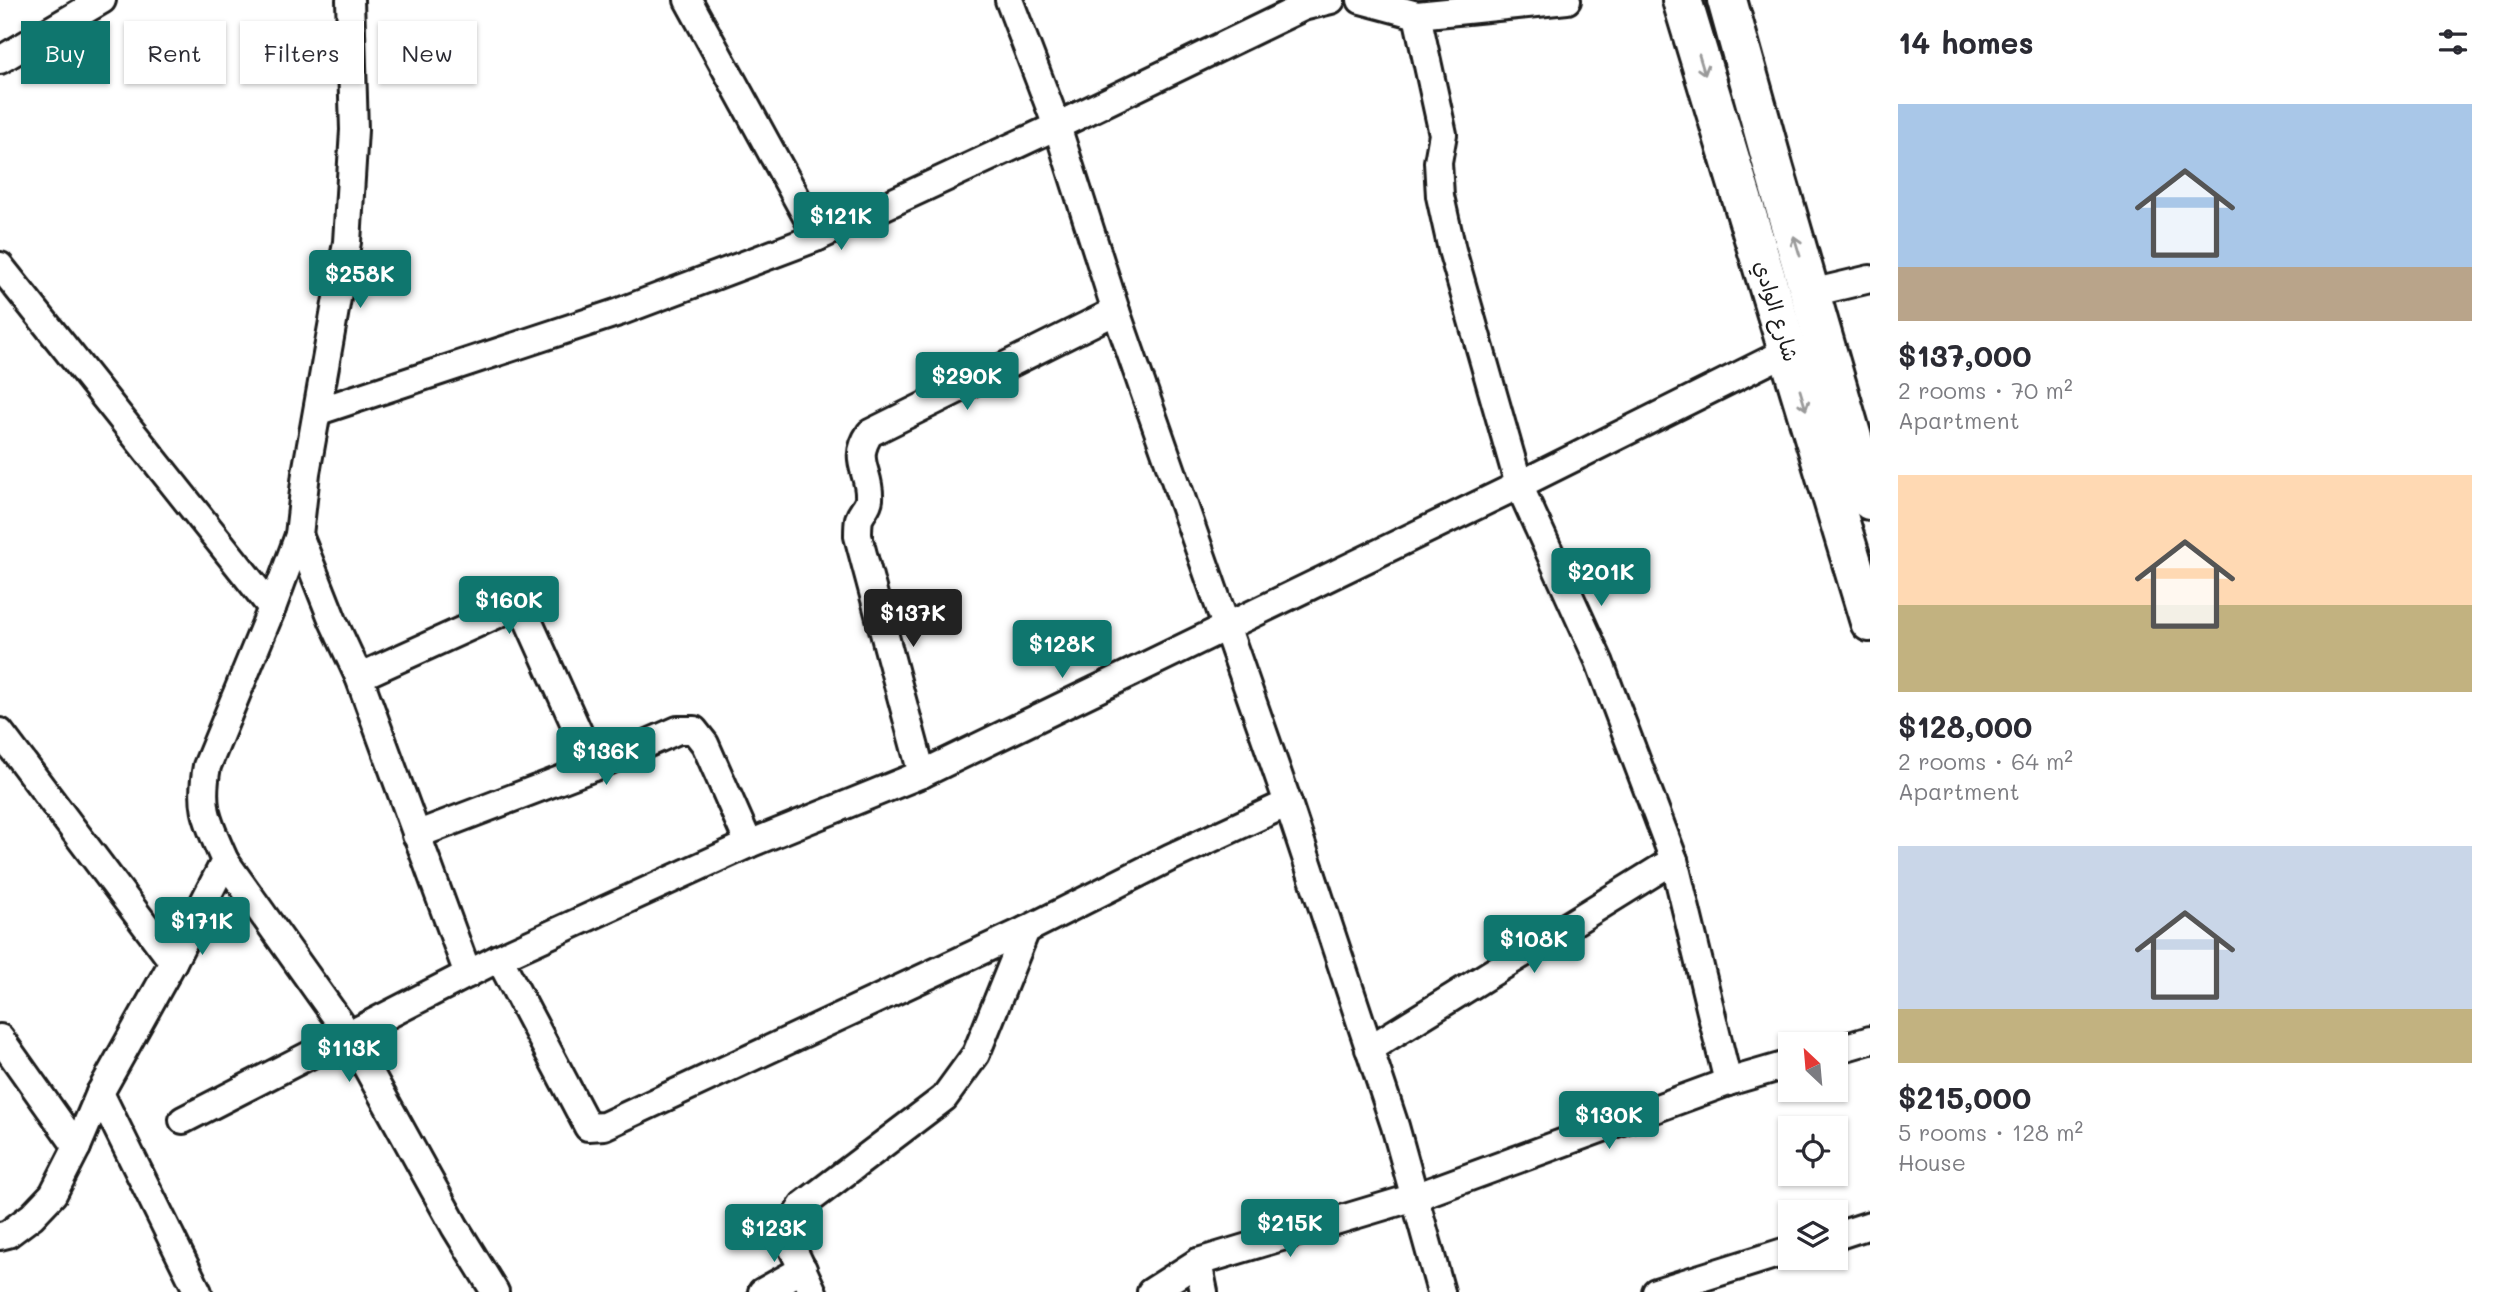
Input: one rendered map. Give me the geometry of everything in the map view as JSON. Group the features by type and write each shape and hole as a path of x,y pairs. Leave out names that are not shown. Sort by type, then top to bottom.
{"main road":[{"name":"شارع الوادي","path":"1682,0 1870,622"},
{"name":"شارع الوادي","path":"1727,0 1870,500"}],"street":[{"path":"0,60 102,0"},
{"path":"350,0 354,130 347,242 306,473 299,535 207,766 203,786 205,817 225,861 349,1035 495,1292"},
{"path":"688,0 818,237"},
{"path":"1009,0 1056,126 1116,312 1288,803 1395,1126 1441,1292"},
{"path":"319,411 619,312 818,237 1303,7 1331,0"},
{"path":"1361,0 1417,15 1567,0"},
{"path":"1417,15 1443,134 1438,162 1442,206 1519,485 1599,661 1674,860 1728,1082"},
{"path":"0,266 272,608"},
{"path":"1811,293 1870,279"},
{"path":"922,774 858,536 859,519 868,505 869,493 861,446 870,433 1116,312"},
{"path":"183,1120 499,958 749,844 922,774 1519,485 1788,351"},
{"path":"299,535 333,621 359,677 468,974"},
{"path":"359,677 508,610 520,611 527,618 594,767"},
{"path":"416,835 594,767 678,730 694,730 705,744 749,844"},
{"path":"0,732 173,962"},
{"path":"499,958 587,1127 604,1126 1026,930 1169,858 1288,803"},
{"path":"1369,1049 1674,860"},
{"path":"0,1236 8,1234 32,1216 53,1194 100,1093 173,962 225,861"},
{"path":"762,1292 808,1280 791,1245 790,1224 803,1205 944,1098 976,1054 1026,930"},
{"path":"0,1038 77,1147"},
{"path":"1848,1046 1870,1040"},
{"path":"1151,1292 1198,1262 1415,1196 1728,1082 1778,1067"},
{"path":"100,1093 198,1292"},
{"path":"1848,1232 1870,1225"},
{"path":"1656,1292 1778,1254"},
{"path":"1198,1262 1204,1292"}]}
